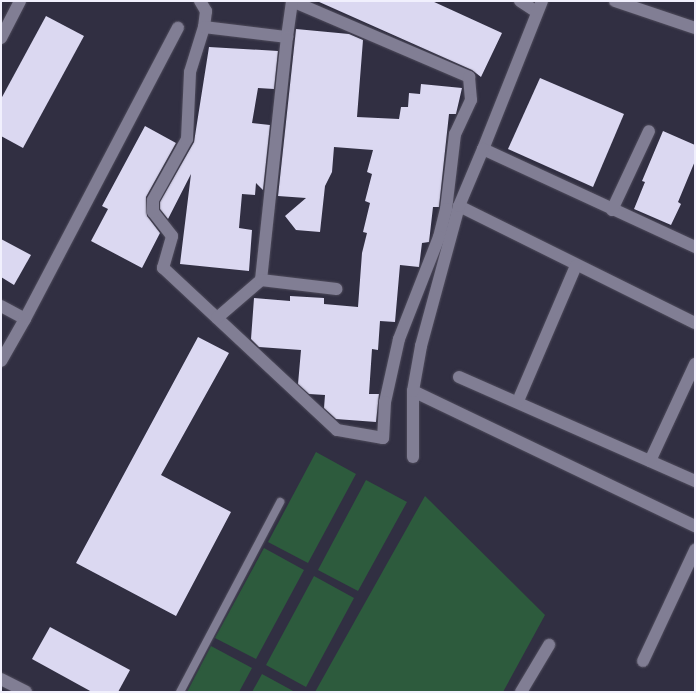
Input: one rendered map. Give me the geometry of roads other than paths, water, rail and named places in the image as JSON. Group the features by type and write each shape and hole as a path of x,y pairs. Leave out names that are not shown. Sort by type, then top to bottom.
{"street":[{"path":"1,38 20,1"},
{"path":"200,1 206,11 204,27 190,72 186,139 153,200 153,212 172,236 163,268 337,430 382,438 384,402 399,339 439,237 446,210 456,134 471,100 469,77 292,1 261,280 217,318"},
{"path":"413,456 413,391 421,346 459,206 540,6 520,1"},
{"path":"615,1 695,28"},
{"path":"204,27 287,37"},
{"path":"1,361 25,319 178,28"},
{"path":"612,210 649,131"},
{"path":"483,149 612,210 695,247"},
{"path":"459,206 576,266 695,323"},
{"path":"518,401 576,266"},
{"path":"261,280 336,289"},
{"path":"1,306 25,319"},
{"path":"650,461 695,364"},
{"path":"459,377 518,401 695,481"},
{"path":"413,391 695,526"},
{"path":"643,661 695,550"},
{"path":"521,692 549,645"},
{"path":"1,679 26,692"}],"lane":[{"path":"180,692 280,502"}]}
